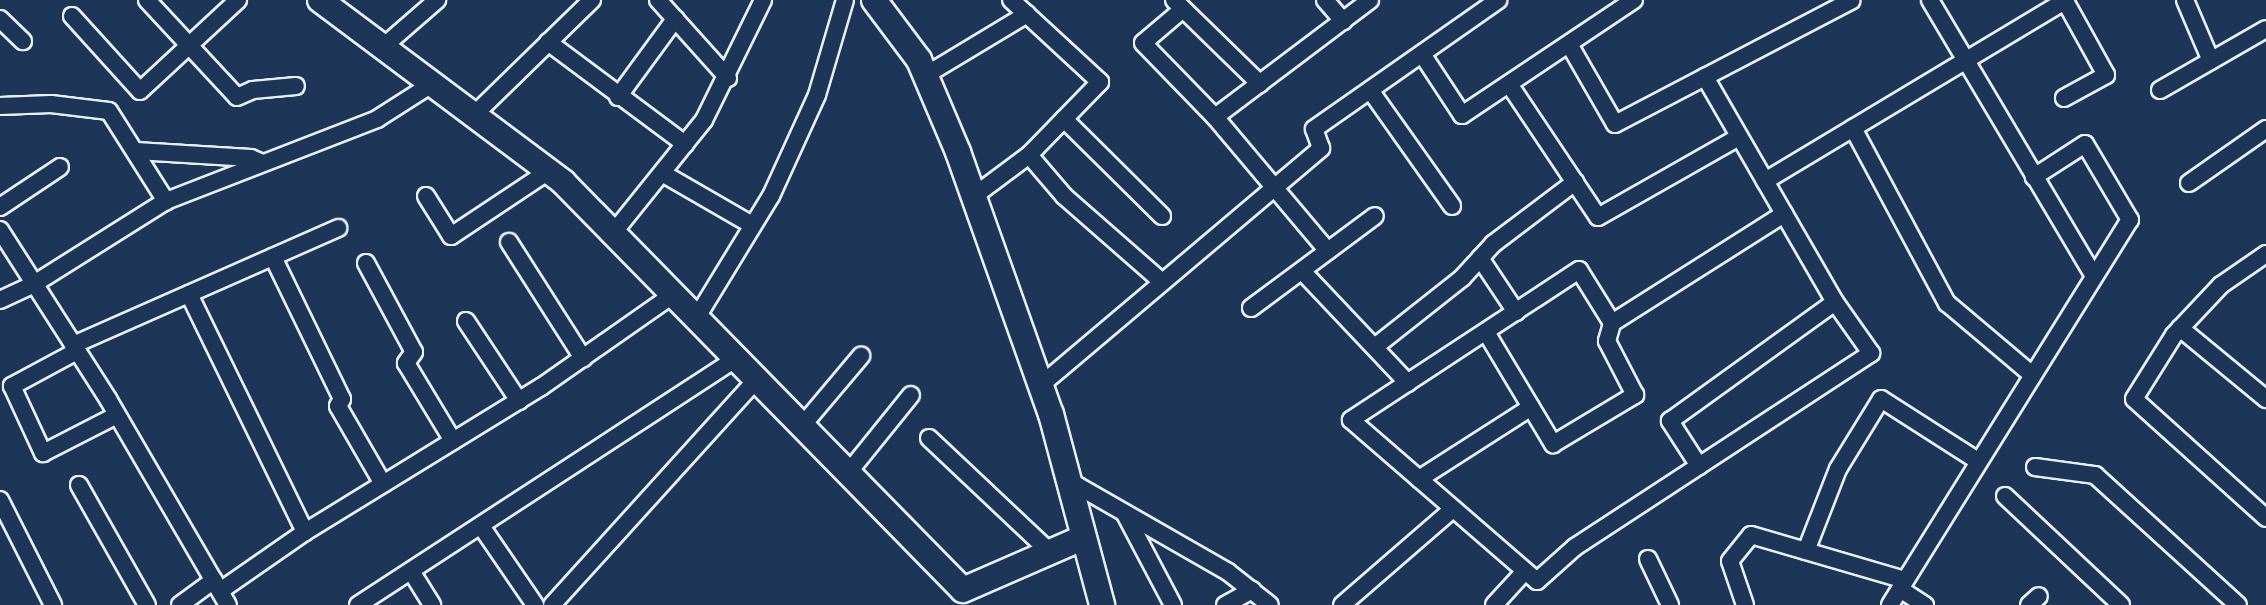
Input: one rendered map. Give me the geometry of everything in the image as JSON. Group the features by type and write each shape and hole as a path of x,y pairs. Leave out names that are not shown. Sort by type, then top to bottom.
{"street":[{"path":"147,0 237,97 253,90 296,86"},
{"path":"72,16 140,91 238,0"},
{"path":"320,0 549,171 614,232 969,597 1050,552 1082,538"},
{"path":"383,47 437,0"},
{"path":"474,115 592,0"},
{"path":"660,0 728,78"},
{"path":"614,232 685,144 728,78 763,0"},
{"path":"697,317 771,196 817,95 845,0"},
{"path":"874,0 926,75 974,196 1041,385 1102,605"},
{"path":"974,196 1029,155 1100,82 1011,0"},
{"path":"1325,0 1343,21"},
{"path":"1215,117 1370,0"},
{"path":"1041,385 1272,185 1321,148 1314,129 1498,0"},
{"path":"1422,54 1462,115 1634,0"},
{"path":"1569,44 1615,124 1852,0"},
{"path":"1930,0 1964,62 2093,274"},
{"path":"1765,181 2066,0 2106,75 2064,98"},
{"path":"2185,0 2211,61"},
{"path":"1260,84 1179,4 1143,43 1215,117 1328,251"},
{"path":"926,75 1027,14"},
{"path":"0,19 23,41"},
{"path":"618,97 675,19"},
{"path":"2160,90 2266,29"},
{"path":"548,42 685,144"},
{"path":"1612,323 1579,270 1351,420 1537,581 1575,547 1871,353 1835,302 1705,77"},
{"path":"0,300 34,284 166,201 377,119 432,84"},
{"path":"1509,84 1598,217 1739,137"},
{"path":"1370,90 1452,206"},
{"path":"0,106 51,104 109,111 166,201"},
{"path":"1064,119 1162,216"},
{"path":"1853,128 1947,303 2031,374"},
{"path":"2189,183 2266,129"},
{"path":"1890,605 2093,274 2130,220 2085,144 2034,177"},
{"path":"136,151 251,158 262,163"},
{"path":"1029,155 1064,196 1161,281"},
{"path":"0,207 60,167"},
{"path":"426,196 451,236 549,171"},
{"path":"662,173 752,225"},
{"path":"1376,346 1575,182"},
{"path":"1486,332 1553,444 1635,395 1607,341 1612,323 1784,214"},
{"path":"1251,308 1375,216"},
{"path":"117,415 43,453 12,386 75,348 338,228"},
{"path":"0,230 117,415 221,592"},
{"path":"509,242 583,358"},
{"path":"273,257 342,399 338,406 383,484"},
{"path":"2265,257 2221,285 2180,328 2134,399 2266,518"},
{"path":"1480,258 1516,312"},
{"path":"366,263 414,352 406,363 453,441"},
{"path":"1302,271 1408,383"},
{"path":"189,294 305,532"},
{"path":"180,605 221,592 305,532 519,401 674,294"},
{"path":"1699,466 1670,421 1835,302"},
{"path":"466,321 519,401"},
{"path":"2180,328 2266,399"},
{"path":"802,426 861,356"},
{"path":"358,605 737,358"},
{"path":"552,605 757,379"},
{"path":"848,473 911,395"},
{"path":"1806,551 1838,469 1881,399 1978,461"},
{"path":"1419,479 1531,407"},
{"path":"929,438 1050,552"},
{"path":"2035,467 2095,475 2238,605"},
{"path":"79,485 147,605"},
{"path":"1070,490 1078,486 1125,513 1252,590 1270,605"},
{"path":"2005,496 2121,605"},
{"path":"0,500 53,605"},
{"path":"1342,605 1453,509"},
{"path":"1125,513 1173,605"},
{"path":"481,526 535,605"},
{"path":"1745,605 1730,561 1751,535 1902,584 1925,605"},
{"path":"1648,559 1670,605"},
{"path":"411,571 432,605"},
{"path":"1494,605 1525,571"},
{"path":"1225,605 1252,590"}]}
